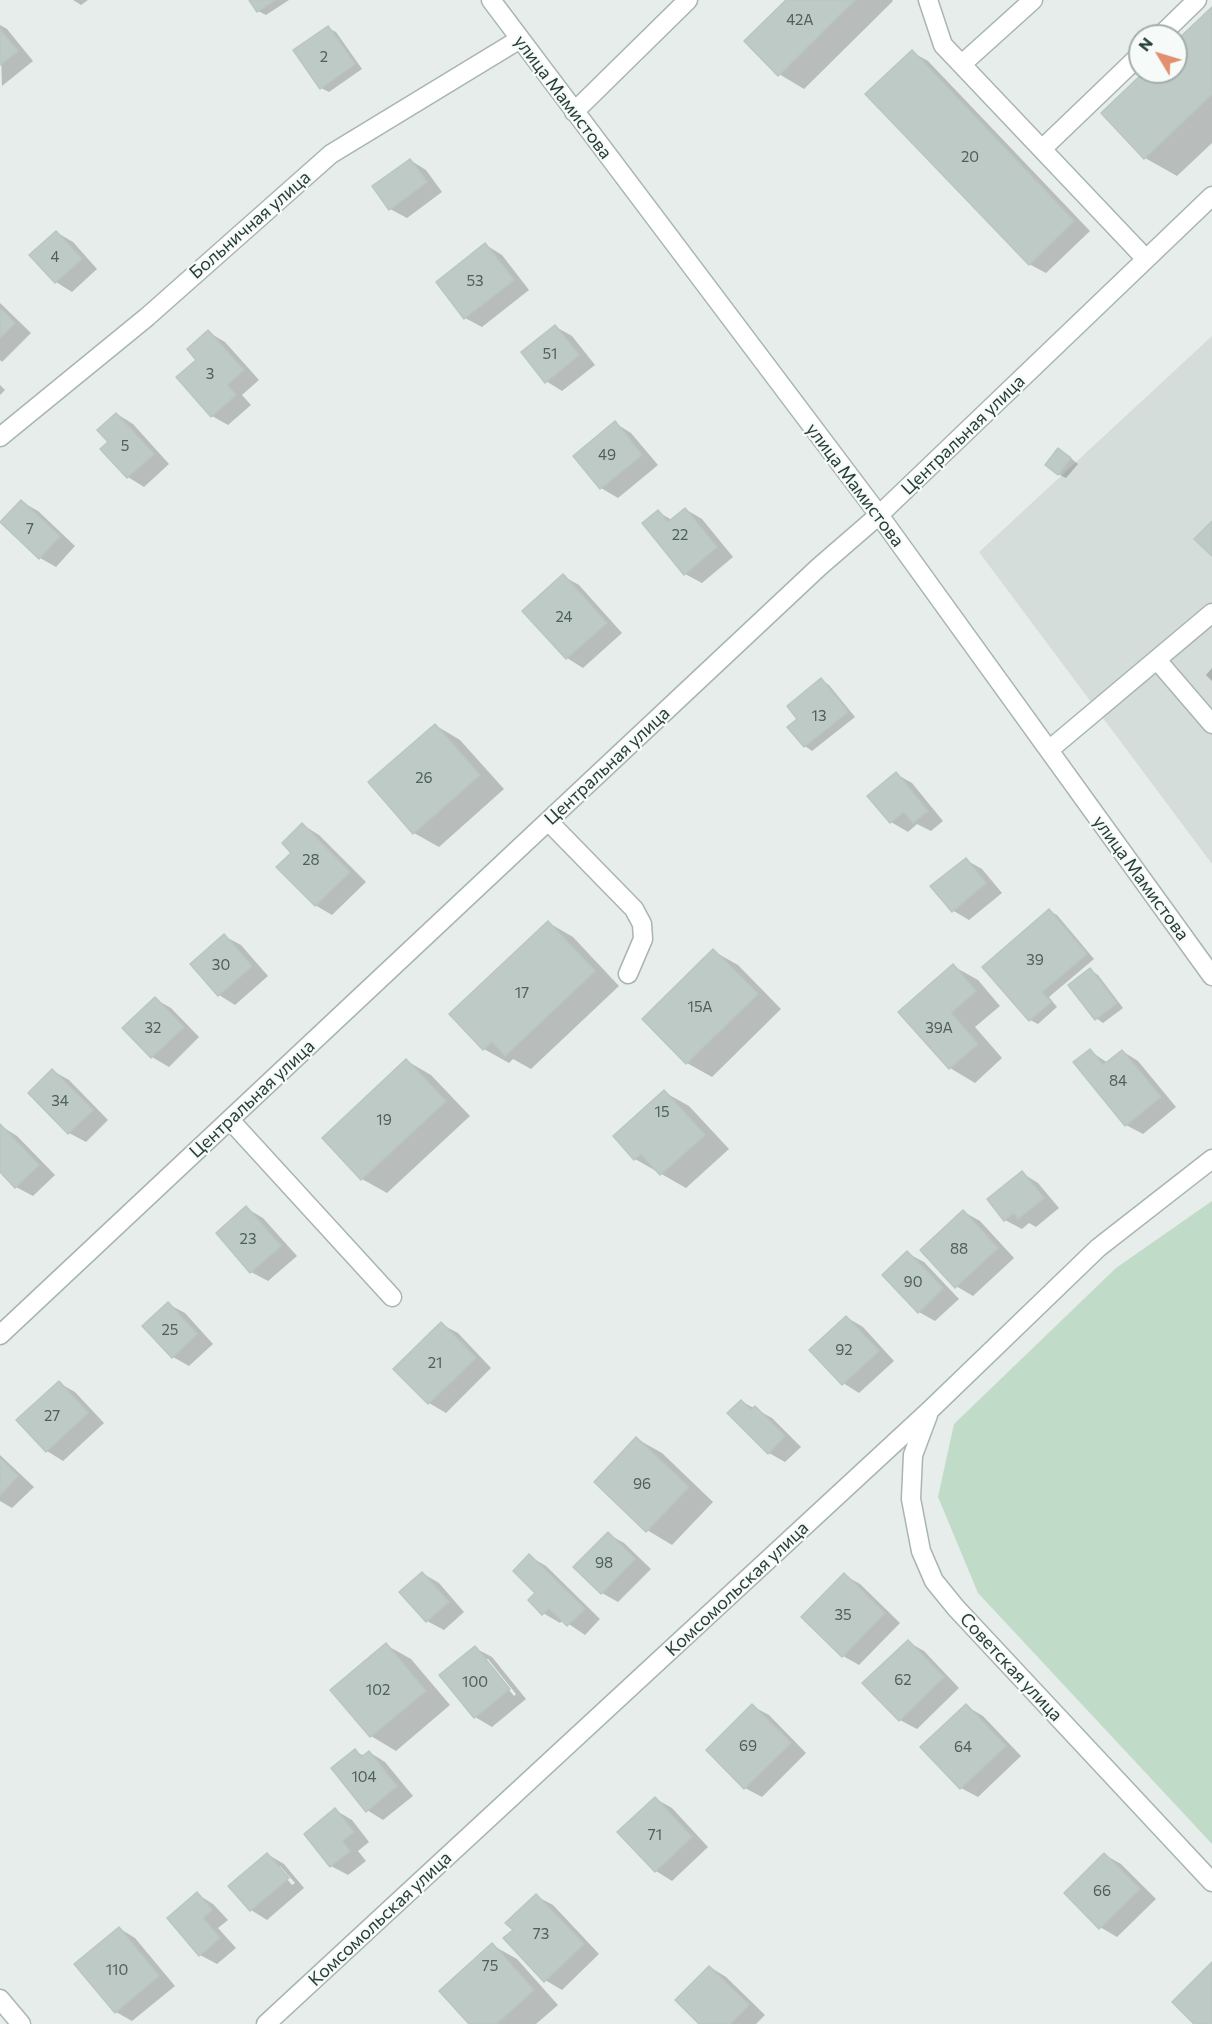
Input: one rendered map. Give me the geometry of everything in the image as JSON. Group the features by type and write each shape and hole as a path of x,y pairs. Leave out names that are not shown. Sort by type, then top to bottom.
{"street":[{"name":"улица Мамистова","path":"491,0 879,515 1212,976"},
{"path":"574,112 688,0"},
{"path":"928,0 943,45 1146,260"},
{"path":"962,64 1033,0"},
{"path":"1172,24 1197,0"},
{"name":"Больничная улица","path":"0,437 147,317 331,154 520,39"},
{"path":"1042,149 1128,67"},
{"name":"Центральная улица","path":"0,1335 819,567 879,515 1212,196"},
{"path":"1049,750 1212,613"},
{"path":"1157,660 1212,724"},
{"path":"548,821 634,909 642,924 643,939 628,974"},
{"path":"230,1120 392,1297"},
{"name":"Комсомольская улица","path":"266,2024 930,1410 1098,1248 1212,1159"},
{"name":"Советская улица","path":"930,1410 913,1455 910,1477 914,1525 921,1551 934,1581 956,1608 1212,1881"},
{"path":"0,2000 21,2024"}],"shaded area":[{"path":"1212,336 1212,864 979,552"}],"green space":[{"path":"1212,1201 1212,1844 978,1593 938,1497 954,1424 1116,1268"}],"building":[{"path":"249,0 275,0 257,12"},
{"path":"786,0 855,0 778,76 744,41"},
{"path":"1212,7 1212,94 1144,159 1101,113 1131,84 1188,84 1188,30"},
{"path":"328,26 355,64 320,89 293,50"},
{"path":"0,29 18,51 0,65"},
{"path":"912,50 1074,221 1029,265 865,94"},
{"path":"410,159 427,182 389,210 372,186"},
{"path":"56,231 82,259 55,283 29,255"},
{"path":"485,243 514,280 464,319 436,282"},
{"path":"0,308 15,323 0,338"},
{"path":"555,325 579,355 545,383 521,352"},
{"path":"208,330 244,370 227,385 236,395 211,417 176,377 196,360 187,349"},
{"path":"116,413 154,454 127,478 100,449 108,442 97,430"},
{"path":"615,421 642,455 600,489 573,456"},
{"path":"1058,448 1071,458 1058,475 1045,465"},
{"path":"21,500 60,536 39,559 0,522"},
{"path":"685,508 717,547 684,575 642,523 658,510 668,522"},
{"path":"1212,521 1212,556 1194,539"},
{"path":"563,574 607,623 566,659 522,611"},
{"path":"821,678 848,712 804,747 787,727 797,719 787,706"},
{"path":"435,724 480,775 413,834 368,782"},
{"path":"896,772 928,811 913,823 904,812 890,823 867,796"},
{"path":"302,823 350,872 315,906 276,867 291,853 282,843"},
{"path":"966,858 986,883 952,912 930,886"},
{"path":"1049,909 1087,954 1042,992 1051,1002 1029,1021 982,967"},
{"path":"548,921 595,971 505,1056 492,1042 483,1050 449,1014"},
{"path":"224,934 252,966 218,996 190,964"},
{"path":"713,949 758,994 686,1064 642,1019"},
{"path":"953,964 976,991 951,1013 978,1044 949,1069 898,1012"},
{"path":"1090,968 1117,1003 1095,1020 1068,985"},
{"path":"155,997 184,1027 151,1058 122,1028"},
{"path":"1090,1049 1103,1065 1122,1050 1161,1097 1125,1126 1073,1062"},
{"path":"406,1059 446,1101 361,1180 322,1138"},
{"path":"52,1069 93,1110 68,1134 28,1093"},
{"path":"664,1090 705,1135 660,1175 641,1154 634,1160 613,1136"},
{"path":"0,1124 39,1165 15,1188 0,1172"},
{"path":"1022,1171 1044,1198 1018,1219 1014,1213 1004,1221 987,1199"},
{"path":"246,1206 281,1246 250,1273 216,1233"},
{"path":"963,1210 998,1248 955,1288 920,1250"},
{"path":"907,1251 943,1288 918,1313 882,1275"},
{"path":"168,1302 197,1334 172,1358 142,1326"},
{"path":"846,1316 879,1351 842,1385 809,1350"},
{"path":"441,1322 476,1358 428,1404 393,1369"},
{"path":"59,1381 88,1413 46,1452 16,1420"},
{"path":"741,1400 751,1410 755,1406 785,1436 768,1454 727,1413"},
{"path":"636,1437 689,1487 646,1532 594,1482"},
{"path":"0,1458 18,1476 0,1495"},
{"path":"608,1532 635,1559 601,1594 573,1567"},
{"path":"529,1554 585,1609 567,1626 549,1608 542,1615 528,1600 535,1593 513,1571"},
{"path":"422,1572 449,1602 426,1622 399,1592"},
{"path":"844,1573 885,1613 842,1657 801,1617"},
{"path":"908,1640 944,1677 899,1721 862,1683"},
{"path":"386,1643 426,1691 370,1737 330,1690"},
{"path":"475,1646 510,1689 474,1718 439,1675"},
{"path":"752,1704 791,1743 744,1789 706,1750"},
{"path":"966,1704 1006,1746 960,1789 920,1747"},
{"path":"355,1749 361,1757 369,1751 397,1786 366,1812 331,1768"},
{"path":"655,1797 692,1837 655,1872 617,1832"},
{"path":"335,1808 354,1832 342,1841 350,1851 330,1867 304,1834"},
{"path":"267,1853 289,1878 250,1911 228,1886"},
{"path":"1104,1853 1140,1889 1099,1929 1064,1893"},
{"path":"197,1892 212,1910 203,1918 220,1938 199,1956 167,1918"},
{"path":"536,1894 584,1944 544,1982 503,1938 513,1930 505,1923"},
{"path":"119,1927 159,1976 115,2013 74,1964"},
{"path":"492,1943 534,1990 496,2024 469,2024 439,1991"},
{"path":"1212,1962 1212,2024 1194,2024 1172,2002"},
{"path":"709,1966 749,2005 730,2024 699,2024 675,2000"}]}
